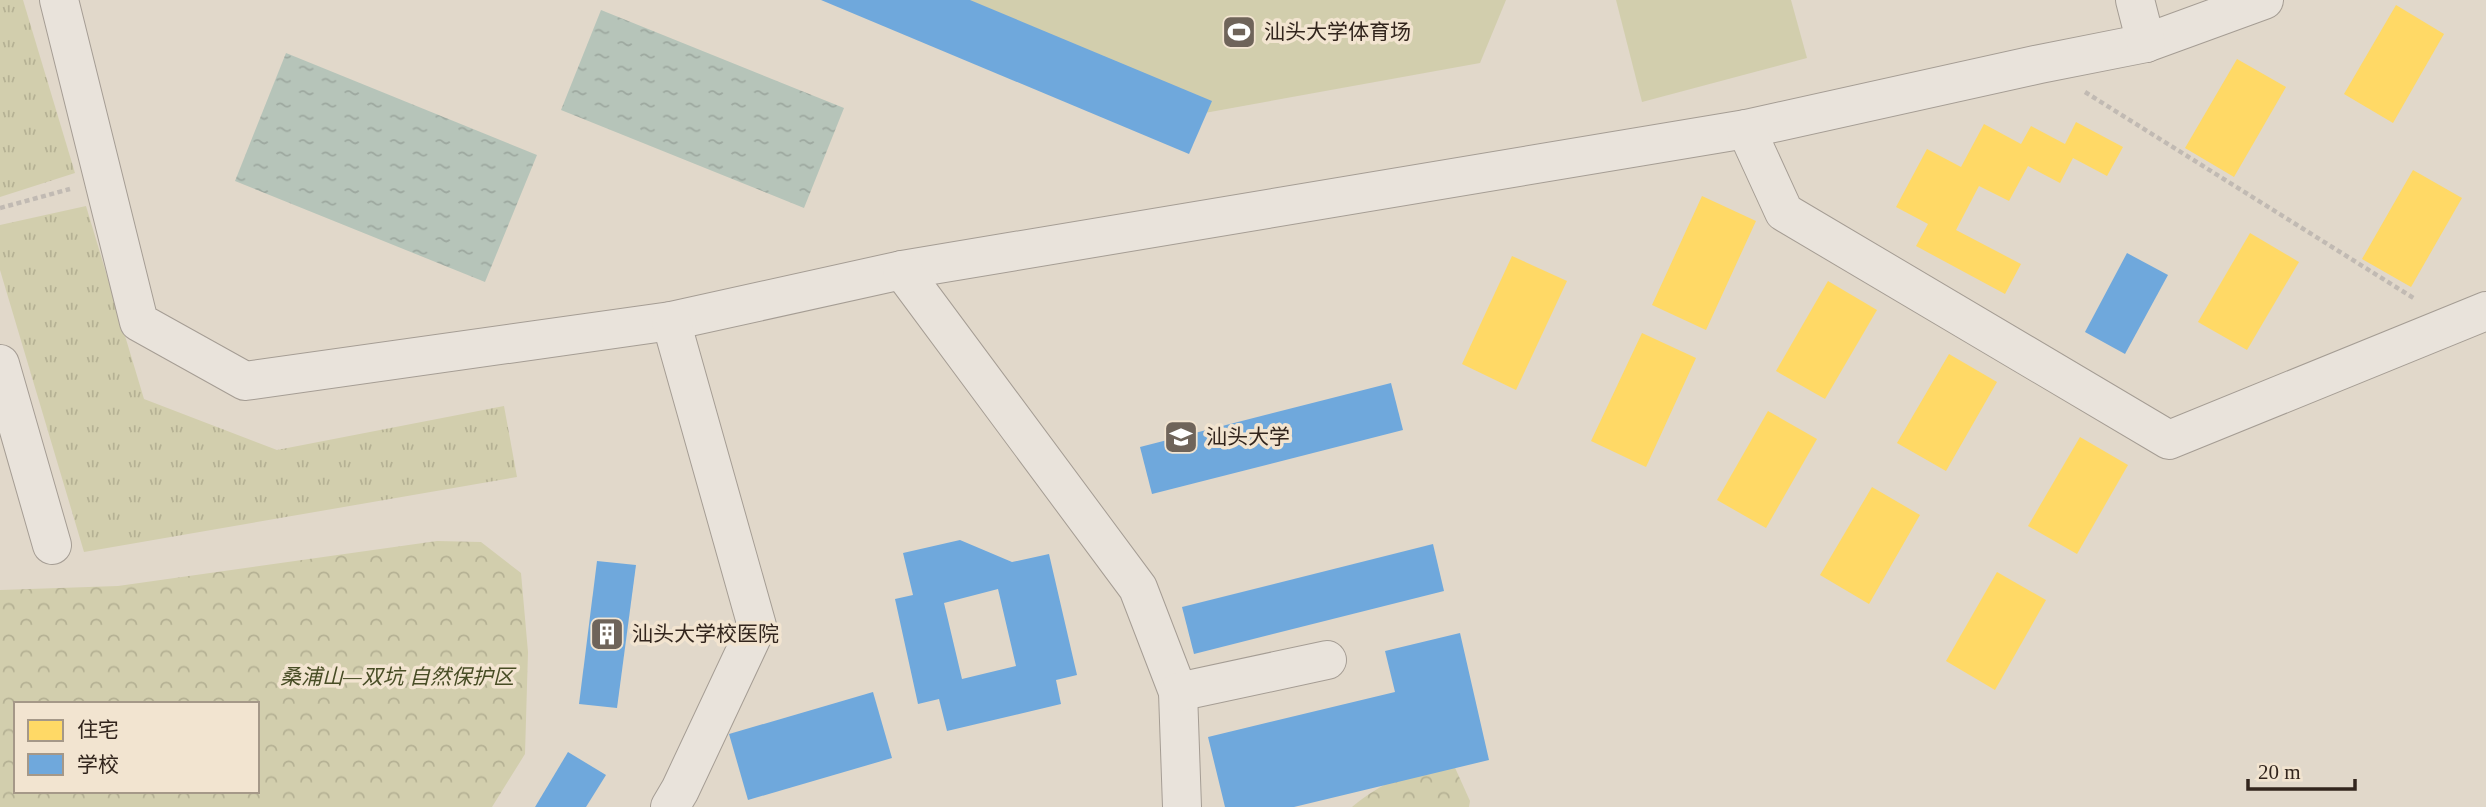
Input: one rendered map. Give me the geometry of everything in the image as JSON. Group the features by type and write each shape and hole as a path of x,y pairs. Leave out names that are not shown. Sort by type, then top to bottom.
{"street":[{"path":"59,0 139,323 245,381 671,321 902,270 1746,129 2040,64 2146,44 2264,0"},
{"path":"2135,0 2146,44"},
{"path":"1746,129 1784,212 2169,440 2471,318"},
{"path":"902,270 1138,588 1178,692 1182,807"},
{"path":"670,807 757,626 671,321"},
{"path":"0,365 52,545"},
{"path":"1178,692 1327,660"}],"path":[{"path":"2040,64 2471,318"},
{"path":"0,208 104,180"}],"green space":[{"path":"0,0 23,0 75,173 0,197"},
{"name":"汕头大学体育场","path":"909,0 1506,0 1480,63 1188,116"},
{"path":"1616,0 1791,0 1807,58 1642,102"},
{"path":"86,206 144,399 277,450 504,406 517,477 84,552 0,270 0,225"},
{"name":"桑浦山—双坑 自然保护区","path":"437,541 481,542 521,573 528,652 525,754 492,807 0,807 0,590 118,586"},
{"path":"1452,761 1470,801 1469,807 1352,807 1399,778"}],"water":[{"path":"601,10 844,108 804,208 561,110"},
{"path":"286,53 537,155 485,282 235,181"}],"building: 住宅":[{"path":"2396,5 2444,34 2393,123 2344,94"},
{"path":"2237,59 2286,87 2234,177 2185,148"},
{"path":"2076,122 2123,147 2107,176 2073,158 2060,183 2028,166 2009,201 1979,186 1956,230 2021,264 2005,294 1916,246 1928,224 1896,207 1927,149 1961,167 1984,124 2021,144 2031,126 2065,144"},
{"path":"2413,170 2462,198 2411,287 2362,259"},
{"path":"1702,196 1756,221 1706,330 1652,305"},
{"path":"2250,233 2299,262 2247,350 2198,322"},
{"path":"1512,256 1567,281 1516,390 1462,364"},
{"path":"1828,281 1877,310 1825,399 1776,371"},
{"path":"1642,333 1696,358 1646,467 1591,441"},
{"path":"1949,354 1997,382 1946,471 1897,443"},
{"path":"1768,411 1817,439 1766,528 1717,500"},
{"path":"2080,437 2128,465 2077,554 2028,526"},
{"path":"1872,487 1920,515 1869,604 1820,575"},
{"path":"1997,572 2046,600 1995,690 1946,661"}],"building: 学校":[{"path":"821,0 970,0 1212,101 1189,154"},
{"path":"2127,253 2168,275 2125,354 2085,332"},
{"path":"1391,383 1403,430 1152,494 1140,447"},
{"path":"960,540 1012,562 1049,554 1077,675 1056,680 1061,704 947,731 939,699 918,704 895,599 913,595 903,553","holes":["998,589 1016,666 962,679 944,603"]},
{"path":"1433,544 1444,591 1194,654 1182,607"},
{"name":"汕头大学校医院","path":"597,561 636,565 617,708 579,704"},
{"path":"1460,633 1489,760 1294,807 1225,807 1208,737 1395,692 1385,651"},
{"path":"873,692 892,758 748,800 729,734"},
{"path":"568,752 606,775 586,807 535,807"}],"place":[{"name":"汕头大学体育场","path":"1239,32"},
{"name":"汕头大学","path":"1181,437"},
{"name":"汕头大学校医院","path":"607,634"}]}
